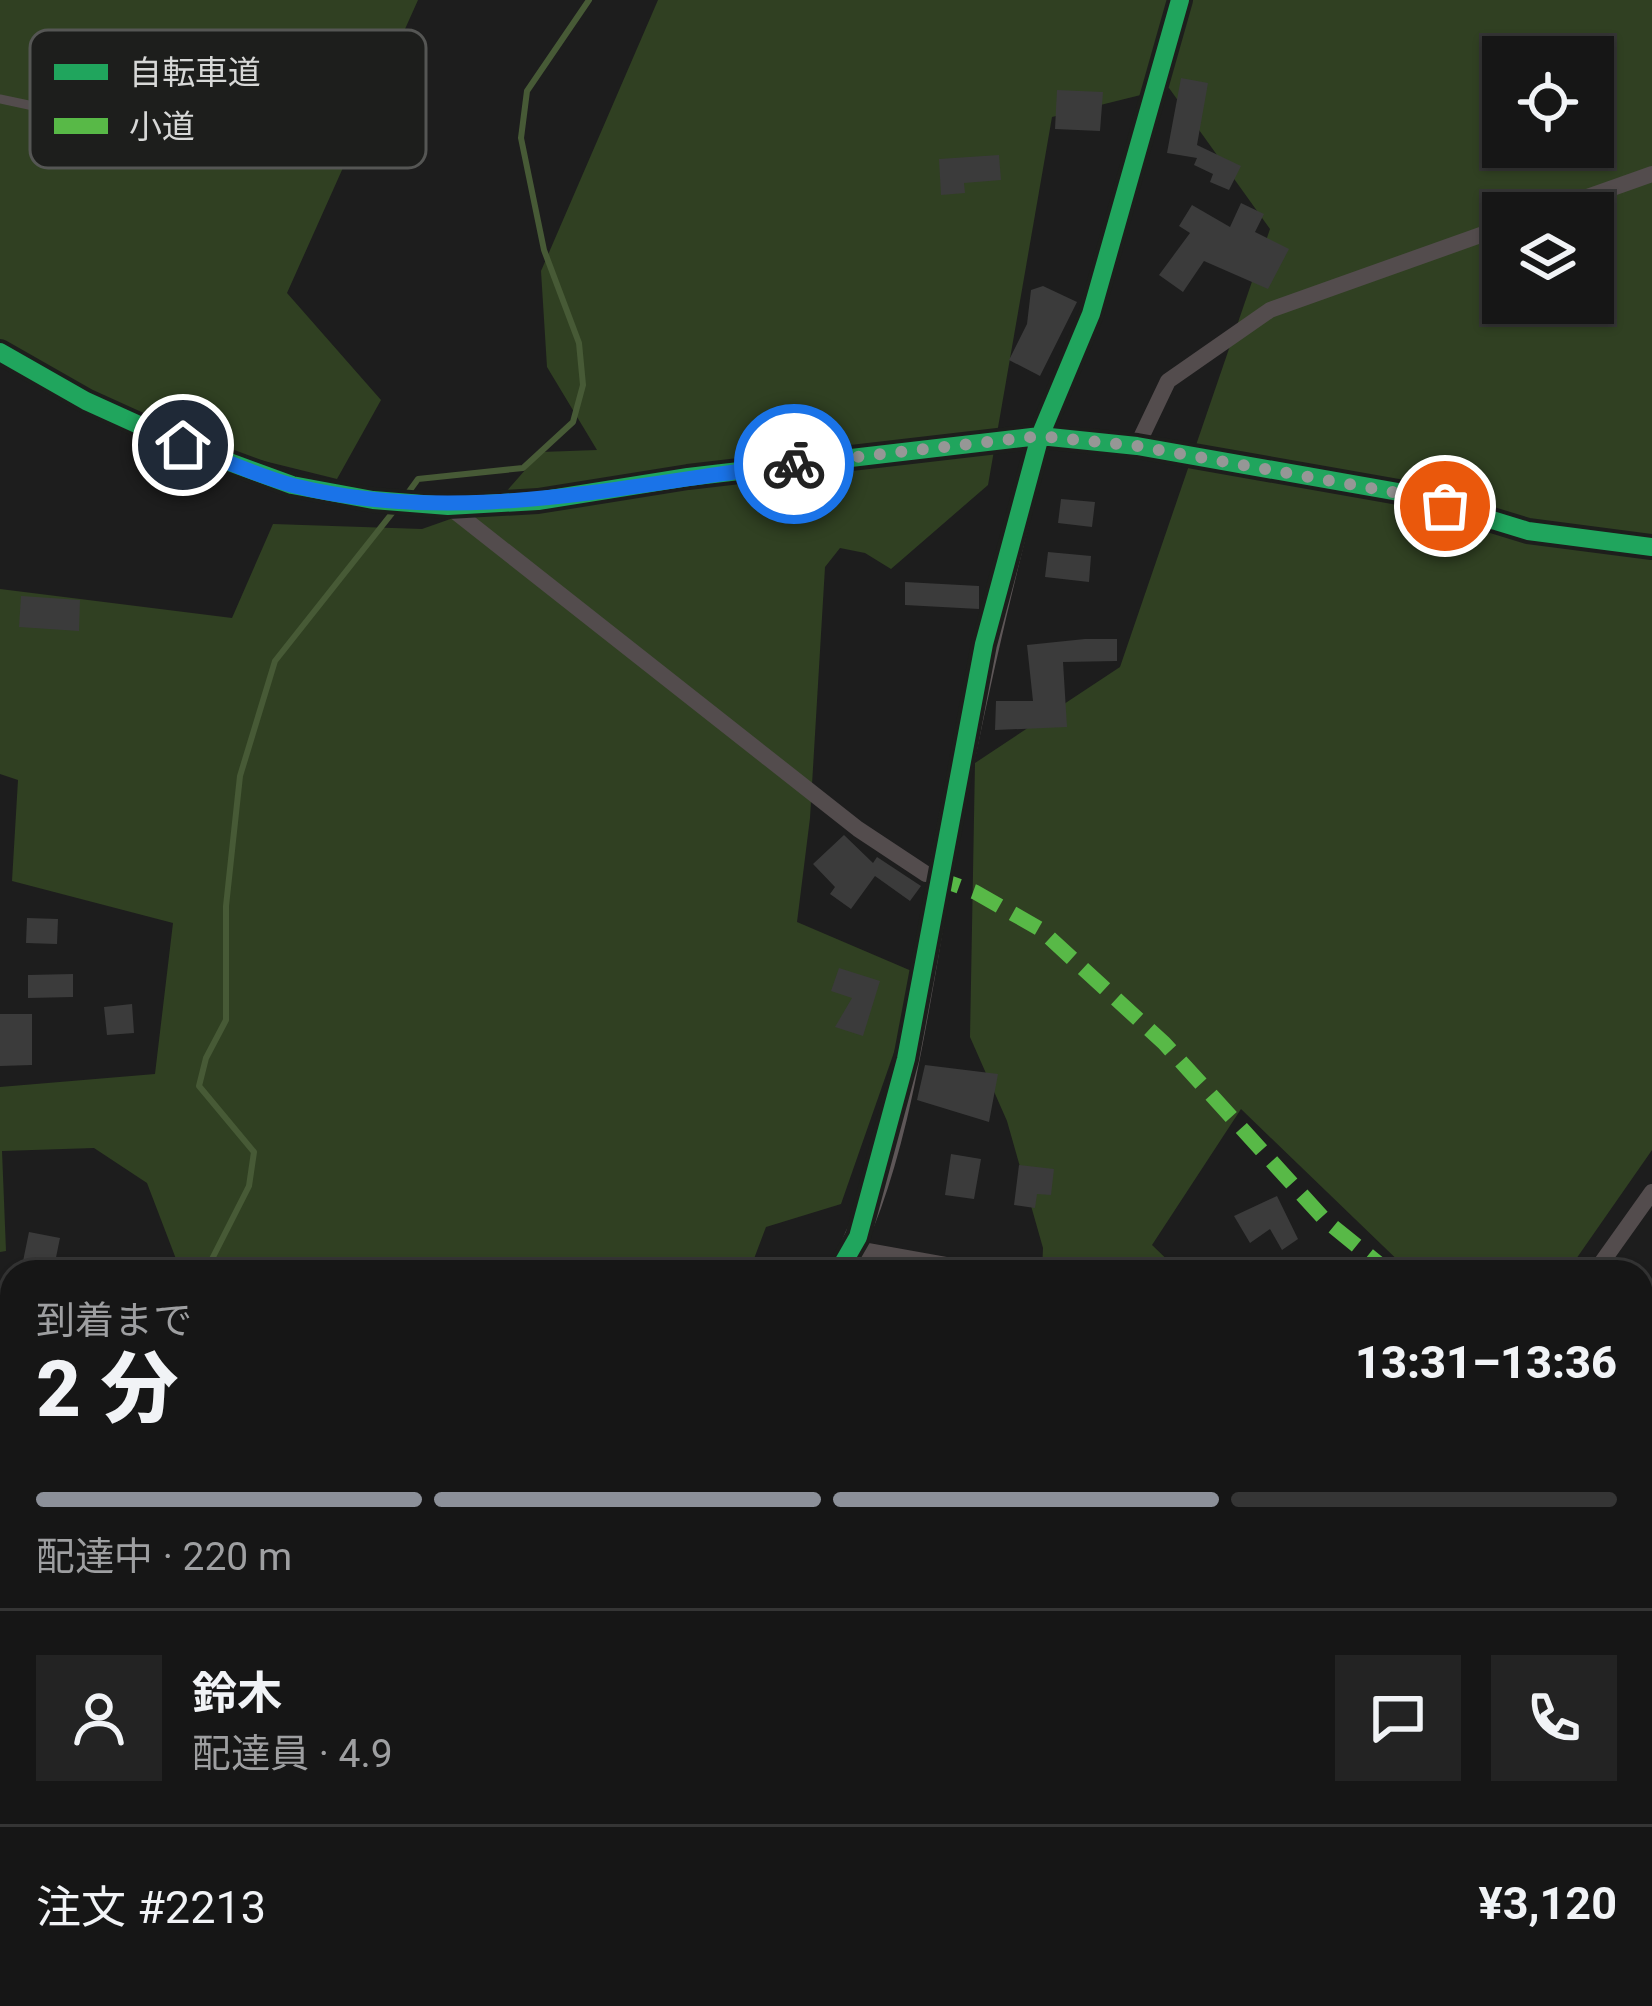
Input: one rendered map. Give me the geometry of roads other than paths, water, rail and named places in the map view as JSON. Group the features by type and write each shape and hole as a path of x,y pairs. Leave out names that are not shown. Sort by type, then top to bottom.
{"street":[{"path":"845,1260 906,1059 984,644 1040,436 1091,314 1180,0"},
{"path":"1601,192 1652,174"},
{"path":"1137,446 1168,381 1270,310 1482,234"},
{"path":"0,352 86,400 183,445 292,485 373,500 448,506 538,502 688,476 1040,436 1137,446 1404,494 1528,531 1652,547"},
{"path":"448,506 858,830 926,874"},
{"path":"1610,1260 1652,1192"},
{"path":"852,1248 919,1260"}],"lane":[{"path":"0,99 30,105"}],"waterway":[{"path":"405,497 418,479 523,468 573,422 583,385 579,343 544,250 521,138 527,91 589,0"},
{"path":"212,1260 249,1186 254,1152 199,1086 206,1058 226,1020 226,906 240,776 275,661 397,507"}]}
